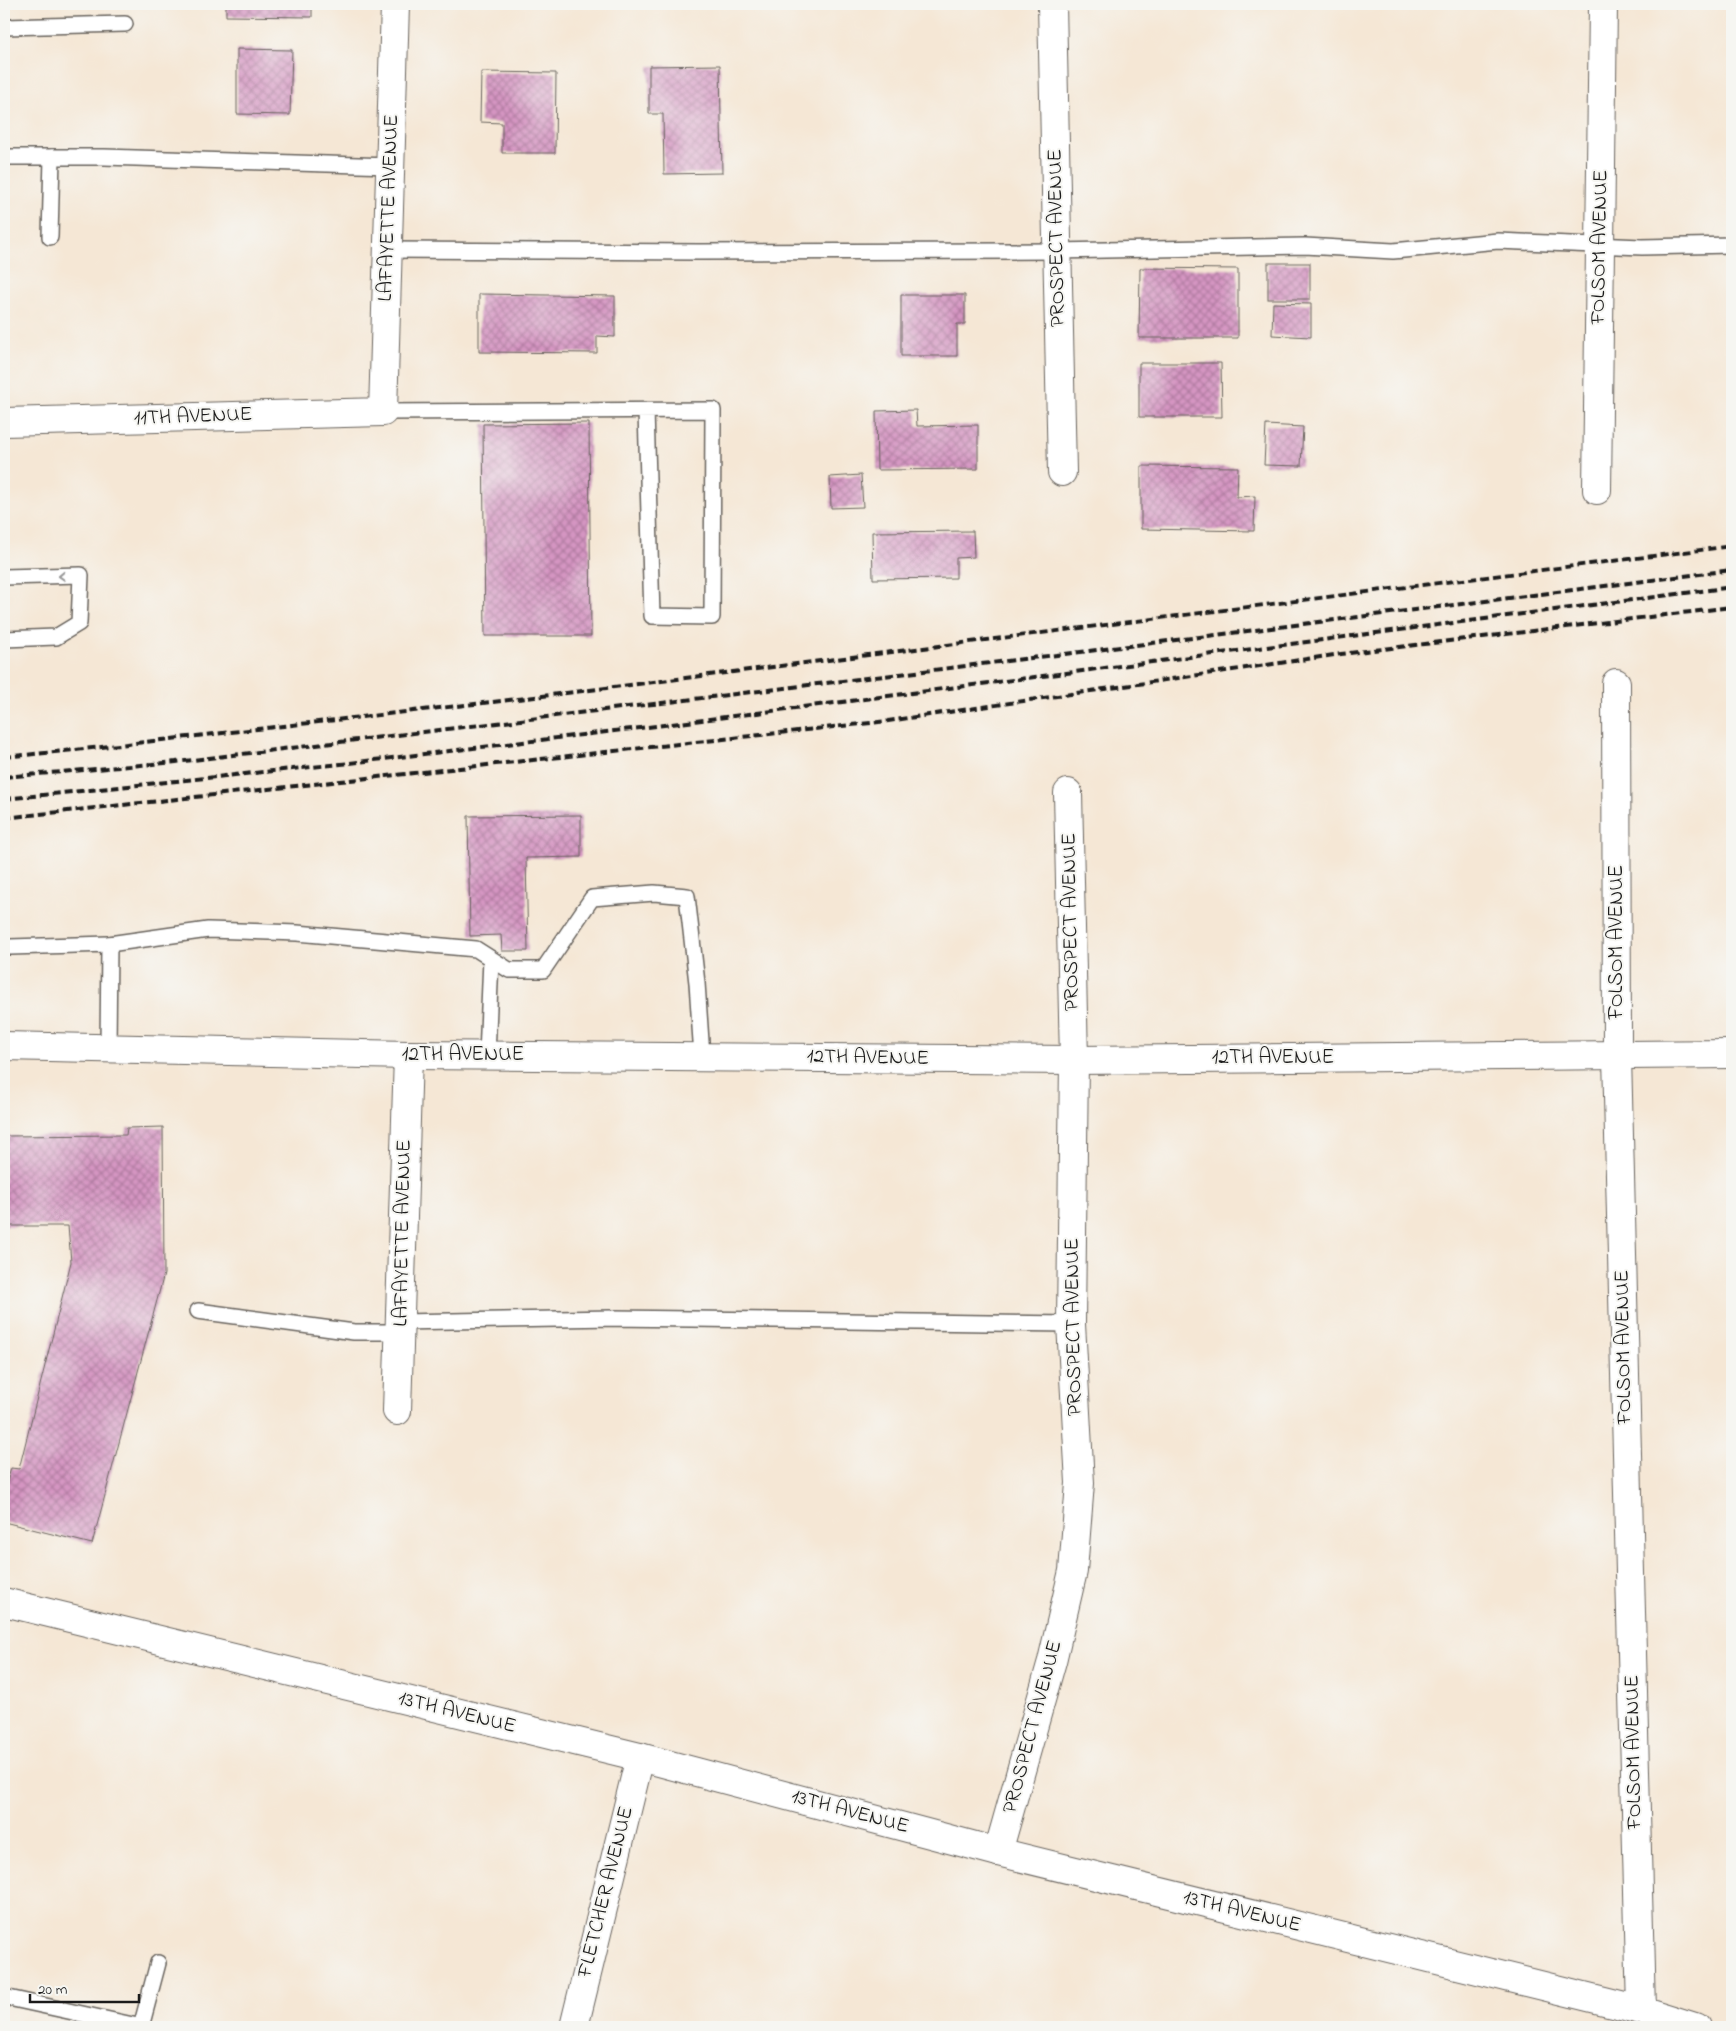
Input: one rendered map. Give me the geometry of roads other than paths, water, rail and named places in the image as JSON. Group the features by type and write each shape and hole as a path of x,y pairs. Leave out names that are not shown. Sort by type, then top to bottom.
{"street":[{"name":"LAFAYETTE AVENUE","path":"383,412 395,4"},
{"name":"PROSPECT AVENUE","path":"1052,4 1062,472"},
{"name":"FOLSOM AVENUE","path":"1597,490 1603,4"},
{"name":"11TH AVENUE","path":"4,422 383,412"},
{"name":"FOLSOM AVENUE","path":"1616,683 1617,1056 1641,2010"},
{"name":"PROSPECT AVENUE","path":"998,1852 1052,1661 1073,1571 1080,1483 1071,1324 1074,1060 1068,793"},
{"name":"12TH AVENUE","path":"4,1046 408,1055 1074,1060 1732,1054"},
{"name":"LAFAYETTE AVENUE","path":"397,1411 408,1055"},
{"name":"13TH AVENUE","path":"4,1602 640,1757 998,1852 1641,2010 1695,2027"},
{"name":"FLETCHER AVENUE","path":"574,2027 640,1757"}],"lane":[{"path":"4,27 125,24"},
{"path":"4,157 104,157 390,166"},
{"path":"50,237 52,157"},
{"path":"388,250 689,252 1057,250 1305,246 1394,251 1498,241 1642,247 1732,245"},
{"path":"383,412 713,410 712,617 652,616 646,411"},
{"path":"4,577 81,575 79,623 56,637 4,639"},
{"path":"10,947 109,944 208,930 298,933 476,949 508,970 543,970 592,898 654,893 687,896 697,982 702,1056"},
{"path":"108,1048 109,944"},
{"path":"487,1056 491,959"},
{"path":"198,1311 354,1332 401,1327 632,1318 1071,1324"},
{"path":"4,1997 141,2027 158,1963"}],"railway":[{"path":"4,757 518,699 1732,546"},
{"path":"4,777 176,762 1089,651 1732,570"},
{"path":"4,799 350,763 656,726 1732,587"},
{"path":"4,818 888,721 1341,654 1732,607"}]}
